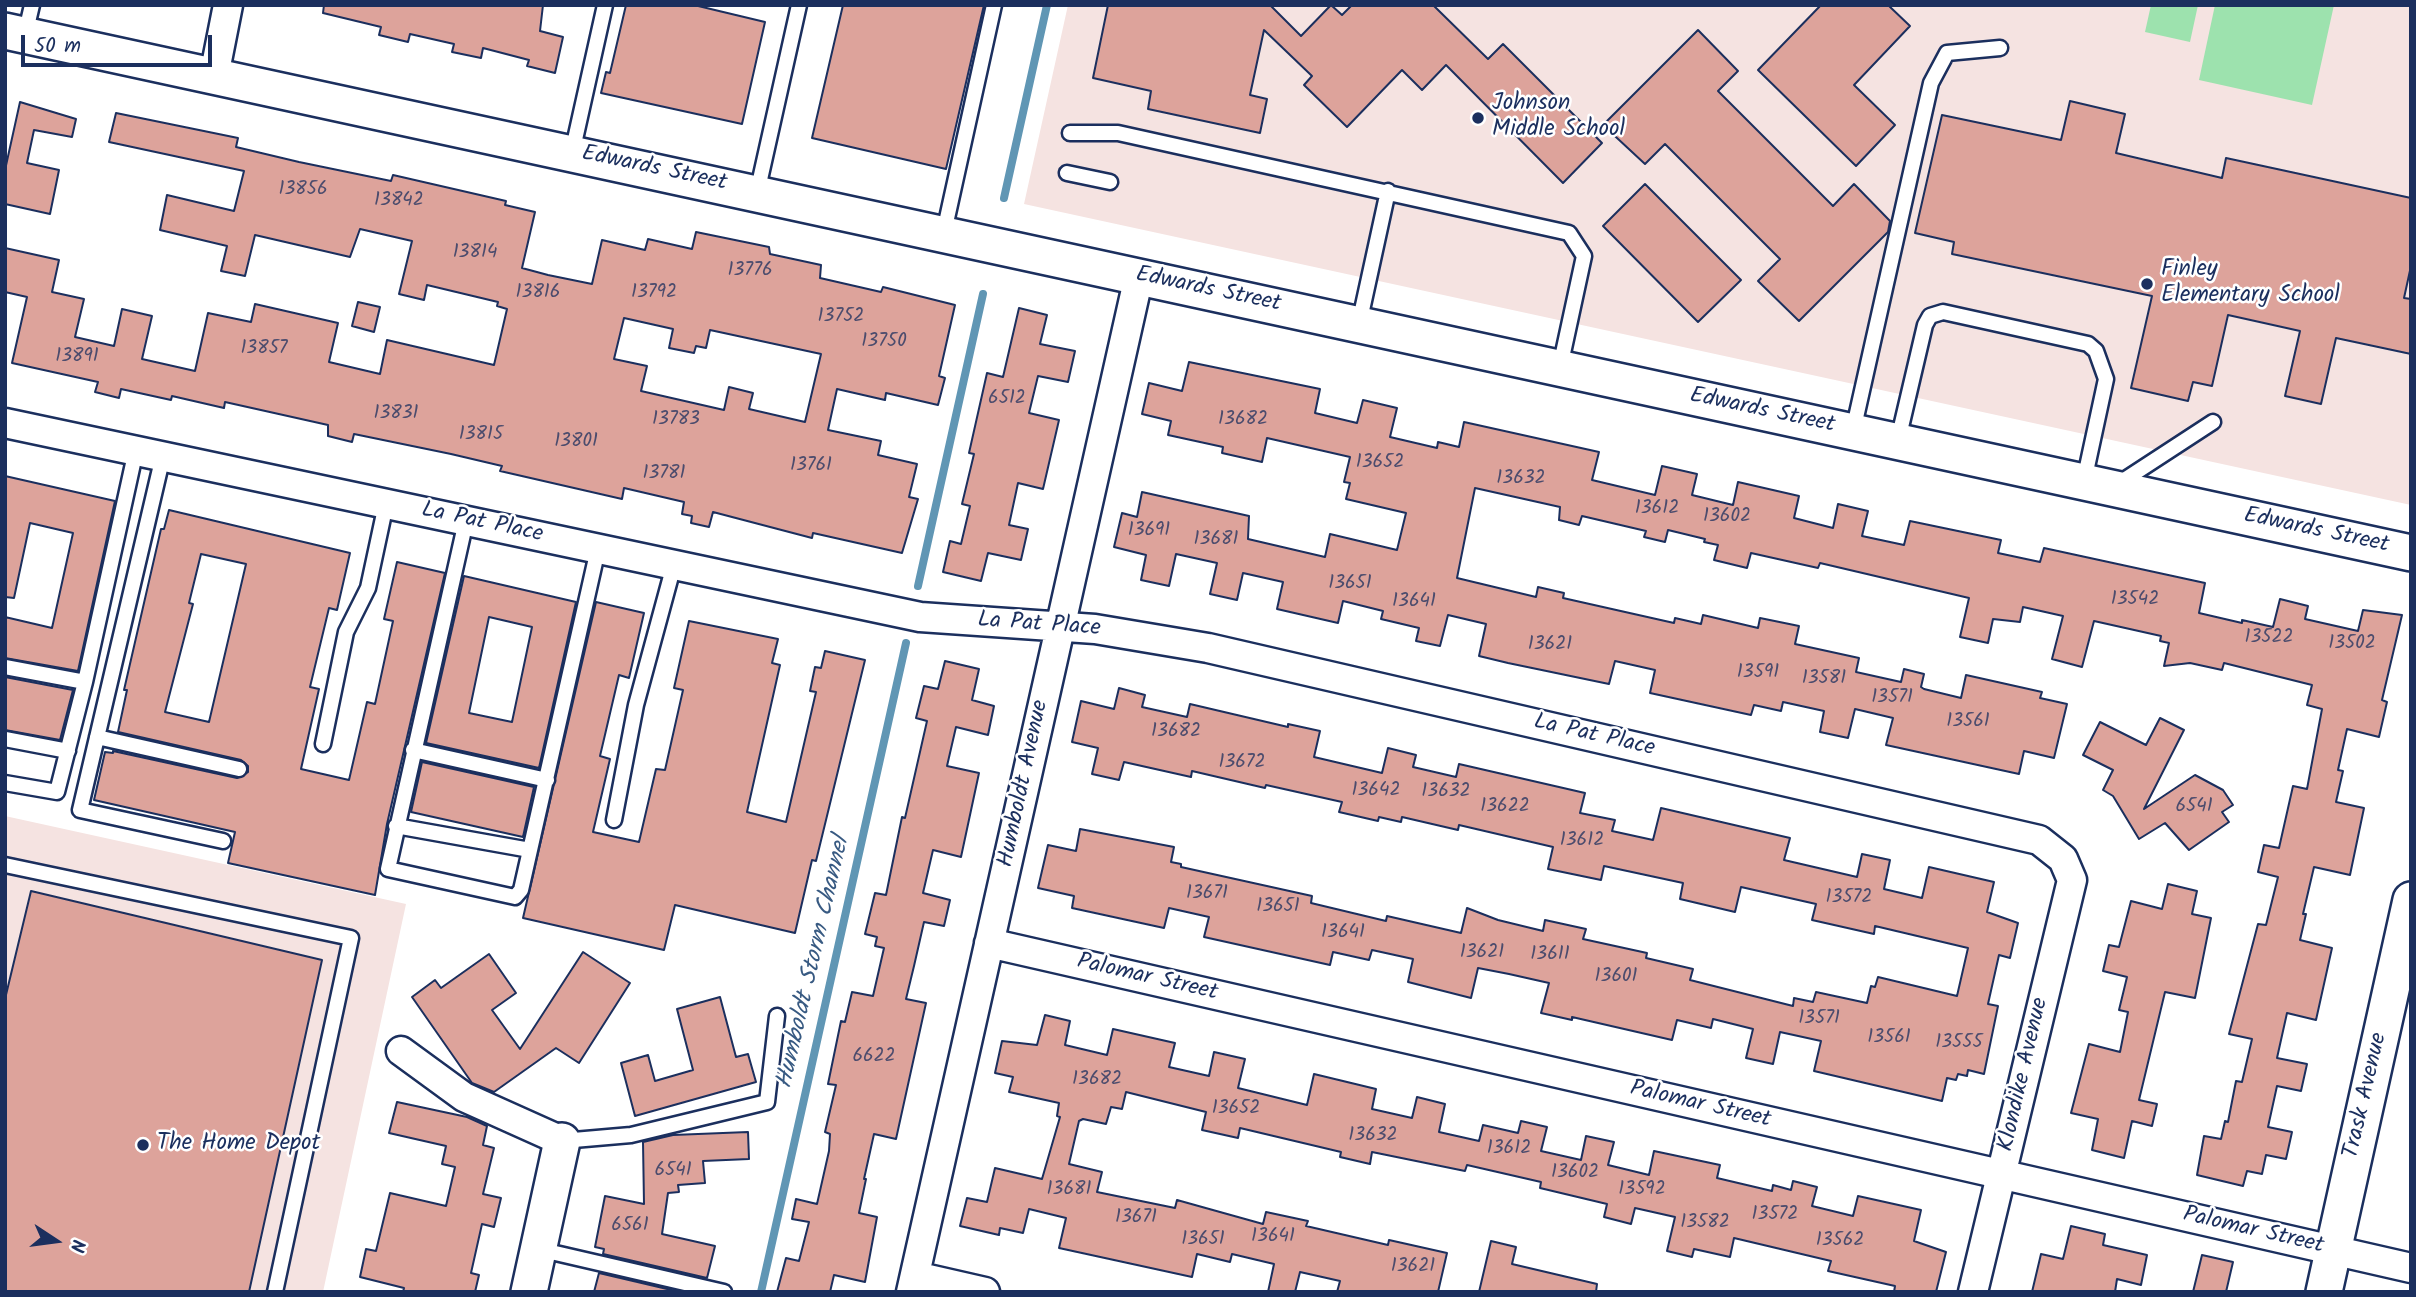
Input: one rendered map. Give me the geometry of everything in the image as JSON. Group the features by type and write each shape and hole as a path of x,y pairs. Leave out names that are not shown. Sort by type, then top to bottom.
{"street":[{"path":"214,76 228,5"},
{"name":"Edwards Street","path":"21,24 214,76 944,232 2411,553"},
{"name":"Humboldt Avenue","path":"913,1284 1139,276"},
{"name":"La Pat Place","path":"5,423 911,616 1132,634 1208,649 2039,840 2063,859"},
{"name":"Klondike Avenue","path":"1973,1292 2071,880 2063,859"},
{"name":"Trask Avenue","path":"2324,1292 2409,915"},
{"name":"Palomar Street","path":"989,943 2411,1268"},
{"path":"401,1051 464,1097 562,1141 529,1292"},
{"path":"913,1284 985,1292"}],"lane":[{"path":"572,153 605,5"},
{"path":"757,192 799,5"},
{"path":"944,232 994,5"},
{"path":"1853,431 1931,83 1947,53 2000,48"},
{"path":"1070,133 1118,134 1388,191 1569,233 1584,256 1559,368"},
{"path":"1067,173 1110,182"},
{"path":"1359,324 1388,191"},
{"path":"1898,440 1925,325 1930,316 1942,312 2088,344 2096,351 2106,379 2098,485"},
{"path":"2098,485 2213,422"},
{"path":"5,783 57,792 85,682 135,450"},
{"path":"163,456 80,810 223,841"},
{"path":"323,744 346,632 368,588 386,504"},
{"path":"466,521 396,826 388,865 390,871 515,897 521,890 598,549"},
{"path":"614,820 636,705 674,565"},
{"path":"5,667 85,682"},
{"path":"97,737 239,769"},
{"path":"5,739 68,751"},
{"path":"413,750 547,780"},
{"path":"396,826 530,850"},
{"path":"5,865 351,938 275,1292"},
{"path":"562,1141 631,1135 768,1102 777,1016"},
{"path":"538,1249 724,1292"}],"shaded area":[{"path":"1068,5 2411,5 2411,505 1024,204"},
{"name":"The Home Depot","path":"5,816 406,904 323,1292 5,1292"}],"green space":[{"path":"2151,5 2198,5 2190,42 2145,32"},
{"path":"2215,5 2334,5 2312,105 2199,80"}],"building":[{"path":"324,5 543,5 540,31 563,37 555,73 527,66 529,60 483,48 481,58 452,52 454,44 410,34 408,42 379,35 381,27 323,13"},
{"path":"626,5 694,5 765,22 742,124 601,93 606,72 610,73"},
{"path":"843,5 984,5 946,169 812,138"},
{"path":"1108,5 1270,5 1301,36 1331,5 1342,15 1352,5 1433,5 1488,59 1503,44 1602,143 1563,183 1446,65 1422,90 1402,70 1347,127 1304,85 1312,76 1264,30 1250,95 1267,99 1260,133 1148,109 1151,91 1093,78"},
{"path":"1821,5 1888,5 1910,26 1854,85 1895,125 1856,166 1758,70"},
{"path":"1698,30 1738,71 1718,91 1833,206 1854,184 1890,221 1888,232 1799,321 1758,281 1780,259 1665,144 1645,164 1603,125"},
{"path":"2070,101 2125,114 2116,153 2222,178 2226,158 2411,198 2411,266 2404,298 2411,299 2411,354 2336,338 2321,404 2285,396 2300,331 2228,315 2212,386 2193,382 2188,401 2131,388 2152,296 1952,254 1954,242 1915,233 1942,115 2061,140"},
{"path":"20,102 76,119 72,137 34,130 27,163 59,170 50,214 5,204 5,170"},
{"path":"116,113 238,138 236,147 299,162 391,181 393,175 506,201 505,205 535,212 522,268 592,284 602,240 645,250 648,239 692,249 696,232 769,247 770,254 821,265 820,278 881,292 883,287 955,305 939,376 945,378 938,405 886,393 885,400 837,389 828,430 881,441 878,455 917,464 909,497 918,499 902,553 813,533 812,538 713,512 709,527 691,523 692,516 682,514 684,502 624,488 622,499 500,471 502,466 354,434 352,442 328,436 328,425 225,402 224,408 172,396 171,400 121,389 119,398 95,392 98,382 12,363 27,297 5,292 5,248 59,260 52,292 84,299 75,337 114,346 122,309 152,316 142,359 195,371 208,313 251,322 255,304 338,323 329,362 380,374 387,340 494,365 507,309 497,306 498,302 427,285 424,300 399,294 412,241 360,229 350,257 255,235 245,276 221,271 227,246 160,230 167,195 234,211 244,171 109,142","holes":["624,318 673,329 669,348 694,353 696,346 706,348 710,330 821,354 805,422 749,409 753,393 729,387 724,410 641,391 647,366 614,359"]},
{"path":"1645,184 1741,280 1698,322 1603,226"},
{"path":"358,302 380,307 374,332 352,326"},
{"path":"1019,308 1047,315 1040,344 1075,351 1068,382 1038,376 1029,413 1059,420 1043,489 1018,483 1009,525 1028,529 1021,560 988,553 981,581 943,572 950,541 961,544 970,506 962,504 974,454 969,453 987,373 1003,377"},
{"path":"1189,362 1320,389 1315,413 1357,423 1363,400 1397,408 1390,437 1437,448 1438,442 1459,447 1464,422 1599,452 1592,480 1655,495 1662,466 1697,474 1692,495 1733,505 1738,482 1799,496 1794,518 1833,528 1838,504 1868,511 1862,536 1904,545 1910,521 2001,540 1998,553 2040,562 2044,548 2205,583 2199,613 2242,623 2242,620 2273,627 2280,599 2308,606 2305,619 2358,631 2363,610 2402,615 2382,700 2387,702 2379,737 2347,729 2338,770 2343,771 2336,802 2364,808 2350,875 2314,867 2303,914 2306,914 2300,940 2332,948 2316,1020 2287,1013 2277,1058 2307,1064 2301,1091 2277,1086 2268,1127 2292,1132 2286,1159 2266,1155 2262,1174 2247,1171 2243,1186 2197,1175 2204,1136 2221,1139 2225,1121 2228,1122 2236,1081 2242,1082 2252,1039 2229,1034 2258,924 2266,925 2278,877 2258,872 2264,845 2279,848 2293,786 2307,789 2322,709 2307,705 2312,685 2224,663 2222,670 2190,663 2164,666 2169,643 2160,641 2161,636 2094,621 2082,667 2052,659 2063,616 2023,607 2020,622 1993,619 1988,643 1960,637 1969,598 1820,563 1818,568 1751,553 1747,568 1714,560 1718,545 1704,542 1705,539 1668,530 1665,542 1644,537 1646,531 1582,516 1579,525 1559,520 1560,507 1475,488 1457,578 1536,597 1538,587 1564,593 1563,598 1674,623 1675,618 1701,624 1703,615 1758,628 1760,618 1799,626 1795,644 1859,658 1856,672 1901,682 1904,669 1924,674 1921,687 1924,689 1961,698 1966,675 2042,692 2040,698 2067,704 2054,758 2024,751 2019,774 1886,745 1893,718 1855,709 1848,738 1820,732 1824,711 1783,702 1781,711 1754,705 1751,715 1650,693 1655,670 1615,661 1609,684 1508,663 1479,656 1486,624 1448,615 1440,646 1416,641 1419,628 1381,619 1383,611 1343,601 1338,623 1277,609 1283,582 1243,573 1237,600 1210,594 1217,563 1176,554 1169,586 1141,580 1146,555 1114,547 1122,513 1137,517 1142,492 1249,516 1248,539 1325,557 1330,534 1397,550 1406,513 1346,499 1350,483 1344,482 1350,457 1267,438 1262,462 1222,453 1223,447 1168,435 1171,421 1142,414 1149,383 1182,391"},
{"path":"5,476 115,501 78,671 5,658 5,617 52,628 73,533 30,523 14,598 5,597"},
{"path":"169,510 350,553 337,610 329,608 310,687 319,689 301,769 349,780 367,702 375,704 393,621 384,619 397,562 445,573 387,824 375,895 228,863 235,832 94,800 105,752 113,751 237,778 248,772 248,766 241,760 118,732 127,690 124,690 161,529 164,529","holes":["201,554 246,564 209,722 165,712 193,604 189,603"]},
{"path":"464,576 576,602 539,768 426,743","holes":["489,617 532,627 512,722 469,713"]},
{"path":"596,602 644,613 629,678 619,675 600,756 610,759 593,832 639,842 656,769 665,770 683,690 674,688 689,621 778,639 772,663 780,665 747,812 786,822 816,692 810,691 815,667 821,668 825,651 865,660 816,861 812,860 795,933 675,905 664,950 523,918"},
{"path":"945,661 979,669 972,700 994,706 988,735 956,727 947,766 979,773 961,857 933,850 923,893 950,900 944,926 924,922 906,999 926,1003 896,1139 874,1134 859,1213 877,1217 865,1282 834,1275 830,1292 777,1292 786,1258 799,1261 809,1222 792,1219 796,1199 817,1204 829,1151 830,1134 825,1132 836,1085 828,1084 841,1021 845,1022 852,992 873,996 884,948 875,946 877,937 865,934 875,893 886,895 902,817 905,818 927,721 916,718 924,686 938,689"},
{"path":"5,677 73,690 60,740 5,730"},
{"path":"1119,688 1145,695 1142,707 1187,717 1190,704 1288,727 1288,724 1320,731 1314,757 1382,773 1388,748 1416,755 1413,767 1456,777 1459,764 1585,793 1580,813 1615,820 1612,831 1653,840 1661,808 1790,838 1784,860 1857,877 1862,854 1890,860 1884,889 1922,898 1929,867 1994,882 1987,912 2018,923 2010,958 1999,955 1988,1004 1998,1006 1984,1074 1968,1070 1967,1076 1958,1074 1956,1080 1947,1078 1942,1101 1814,1071 1821,1041 1780,1032 1773,1064 1746,1058 1753,1029 1713,1019 1711,1028 1677,1020 1672,1040 1572,1017 1572,1020 1541,1013 1549,983 1509,974 1478,968 1471,998 1408,982 1413,959 1372,950 1369,960 1333,952 1330,965 1204,937 1209,917 1169,908 1164,928 1072,908 1074,896 1038,888 1048,845 1076,851 1080,829 1174,847 1171,862 1181,864 1181,867 1312,896 1311,903 1386,921 1387,916 1461,933 1467,908 1498,920 1543,931 1545,920 1586,929 1583,939 1647,953 1646,958 1693,969 1690,980 1793,1006 1794,998 1813,1002 1816,992 1867,1003 1871,986 1875,987 1878,977 1957,996 1968,948 1875,926 1874,934 1812,920 1816,904 1741,887 1735,912 1680,899 1683,883 1604,866 1601,880 1548,869 1553,847 1459,825 1458,830 1402,817 1401,822 1379,817 1378,821 1339,812 1342,802 1266,785 1265,788 1192,771 1191,777 1124,762 1119,780 1092,774 1098,748 1072,742 1081,701 1114,709"},
{"path":"2160,718 2184,730 2144,809 2195,775 2223,790 2233,805 2222,812 2229,822 2189,850 2165,823 2139,839 2113,796 2103,790 2113,770 2083,755 2100,722 2146,745"},
{"path":"422,762 534,787 523,837 411,812"},
{"path":"2168,884 2197,891 2192,914 2211,918 2195,998 2165,992 2139,1100 2157,1104 2152,1126 2132,1121 2124,1158 2092,1150 2098,1119 2071,1113 2089,1044 2120,1052 2128,1012 2119,1010 2127,977 2103,971 2109,945 2119,947 2131,901 2162,909"},
{"name":"The Home Depot","path":"31,891 322,960 249,1292 5,1292 5,999"},
{"path":"583,952 630,983 579,1063 556,1048 494,1092 472,1083 412,997 435,980 441,988 489,954 516,993 492,1010 520,1049"},
{"path":"720,997 736,1057 748,1054 756,1082 635,1116 621,1063 648,1055 655,1081 693,1070 677,1009"},
{"path":"1045,1015 1070,1021 1065,1045 1107,1055 1113,1029 1175,1043 1169,1067 1209,1076 1214,1052 1245,1059 1238,1088 1307,1105 1314,1074 1376,1089 1372,1109 1412,1118 1417,1097 1445,1104 1439,1132 1479,1141 1483,1125 1518,1133 1521,1121 1547,1127 1541,1151 1581,1160 1586,1136 1614,1142 1608,1165 1649,1175 1654,1151 1720,1165 1717,1178 1772,1191 1773,1185 1791,1190 1793,1181 1817,1187 1812,1206 1853,1216 1858,1196 1921,1210 1914,1241 1946,1252 1936,1292 1894,1292 1895,1286 1828,1271 1831,1261 1734,1238 1730,1257 1694,1249 1692,1257 1667,1251 1675,1217 1635,1208 1631,1224 1604,1217 1607,1204 1540,1188 1541,1182 1467,1165 1465,1171 1372,1152 1370,1164 1340,1157 1341,1152 1240,1128 1238,1138 1202,1130 1206,1112 1126,1092 1122,1109 1111,1107 1106,1124 1083,1119 1079,1121 1069,1164 1102,1172 1097,1192 1175,1208 1177,1200 1263,1224 1266,1212 1308,1221 1306,1226 1388,1245 1389,1240 1447,1253 1438,1292 1337,1292 1340,1281 1300,1272 1295,1292 1268,1292 1274,1264 1232,1254 1230,1262 1197,1254 1192,1277 1059,1248 1066,1218 1029,1209 1023,1233 1000,1228 999,1235 960,1226 967,1198 987,1202 995,1168 1042,1179 1060,1117 1057,1116 1059,1103 1009,1092 1013,1077 995,1073 1002,1041 1037,1045"},
{"path":"397,1102 467,1117 487,1126 483,1145 494,1148 483,1194 501,1198 494,1227 482,1224 471,1273 479,1275 475,1292 403,1292 404,1288 360,1277 366,1249 376,1251 390,1193 446,1206 455,1167 442,1164 446,1146 389,1133"},
{"path":"748,1132 749,1159 703,1161 705,1183 678,1185 679,1192 668,1193 662,1234 715,1246 707,1278 603,1254 604,1249 595,1247 605,1196 644,1204 643,1142 673,1135"},
{"path":"2071,1226 2105,1234 2103,1245 2147,1255 2141,1285 2117,1279 2115,1292 2032,1292 2041,1254 2063,1259"},
{"path":"1491,1241 1516,1247 1512,1264 1597,1284 1596,1292 1479,1292"},
{"path":"2202,1255 2233,1262 2226,1292 2193,1292"},
{"path":"599,1273 680,1292 594,1292"}],"waterway":[{"name":"Humboldt Storm Channel","path":"1004,198 1047,5"},
{"path":"918,586 983,294"},
{"name":"Humboldt Storm Channel","path":"761,1292 906,643"}],"place":[{"name":"Johnson Middle School","path":"1478,118"},
{"name":"Finley Elementary School","path":"2147,284"},
{"name":"The Home Depot","path":"143,1145"}]}
